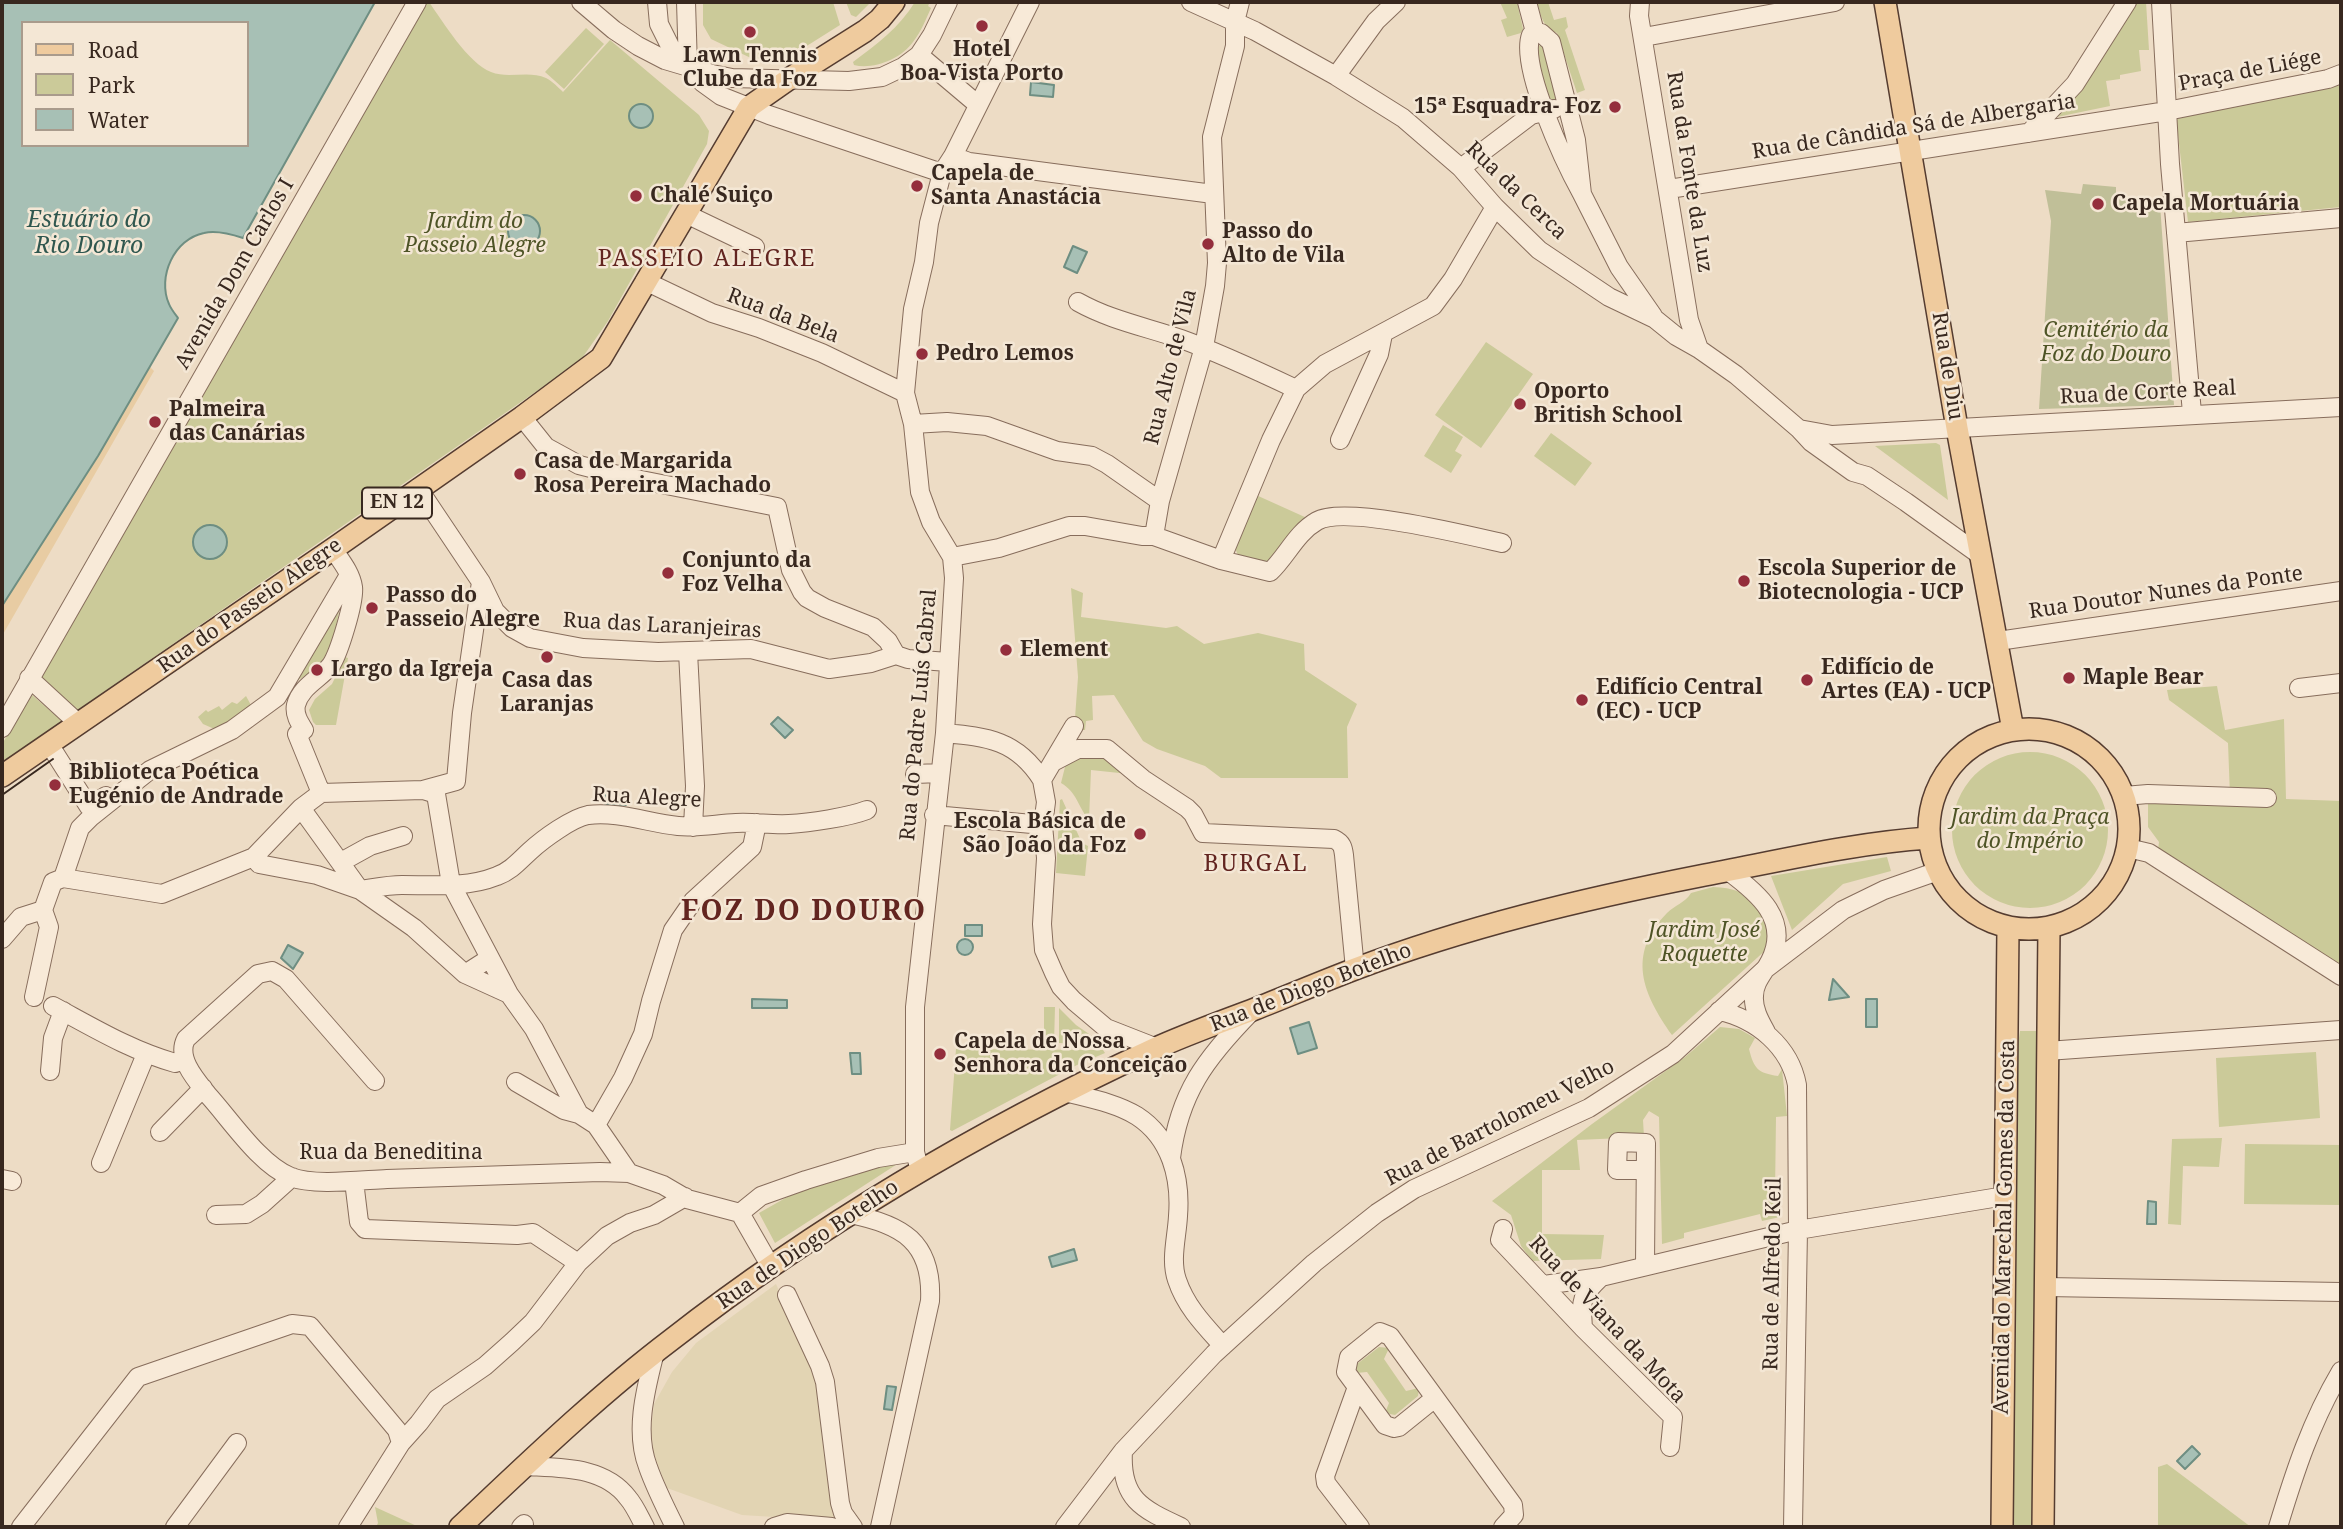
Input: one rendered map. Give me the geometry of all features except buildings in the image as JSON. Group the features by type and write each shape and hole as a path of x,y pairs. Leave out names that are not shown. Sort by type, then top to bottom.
{"main road":[{"name":"EN 12","path":"749,107 853,40 880,19 894,2"},
{"name":"Rua de Diu","path":"1885,2 1957,428 2013,730"},
{"name":"Rua do Passeio Alegre","path":"2,776 333,550 601,358 749,107"},
{"path":"2013,730 2044,730 2080,743 2107,765 2124,796 2130,824 2128,848 2117,878 2098,903 2071,921 2049,928 2029,930 1995,924 1971,912 1952,894 1938,871 1929,838 1930,817 1937,790 1954,762 1980,741 2013,730"},
{"name":"Rua de Diogo Botelho","path":"460,1527 524,1466 655,1352 849,1214 918,1161 992,1129 1157,1048 1355,969 1558,907 1618,892 1728,871 1900,840 1929,838"},
{"name":"Avenida do Marechal Gomes da Costa","path":"2002,1527 2008,928"},
{"name":"Avenida do Marechal Gomes da Costa","path":"2043,1527 2049,928"}],"street":[{"name":"Avenida Dom Carlos I","path":"2,728 417,2"},
{"path":"581,2 638,46 665,60 712,75 732,78 869,80 893,73 919,55 948,2"},
{"path":"657,2 659,24 672,50 703,83 721,96 942,173"},
{"path":"686,2 688,67"},
{"name":"Rua do Padre Luís Cabral","path":"918,1161 915,1007 945,733 954,578 952,557 931,522 920,492 913,424 905,393 913,309 924,262 929,223 942,173 1030,2"},
{"name":"Rua da Cerca","path":"1191,2 1235,22 1336,76 1403,118 1461,168 1495,208 1539,250 1609,297 1655,319 1676,336 1699,349 1736,375 1799,429 1804,437 1853,472 1867,476 1980,555"},
{"name":"Rua Alto de Vila","path":"1154,536 1160,501 1204,347 1217,263 1212,137 1235,46 1235,22 1240,2"},
{"path":"1336,76 1376,21 1396,2"},
{"path":"1527,2 1535,32"},
{"name":"Rua da Fonte da Luz","path":"1640,2 1639,16 1689,320 1699,349"},
{"path":"1644,37 1835,2"},
{"path":"2028,132 2076,83 2127,2"},
{"name":"Praça de Liége","path":"2161,2 2176,233 2192,413"},
{"path":"1535,32 1541,33 1551,42 1580,165 1582,194"},
{"path":"1535,32 1531,35 1527,49 1545,112 1619,267 1655,319"},
{"path":"919,55 977,104"},
{"name":"Praça de Liége","path":"2167,111 2328,79 2341,74"},
{"path":"1461,168 1531,115 1567,104"},
{"name":"Rua de Cândida Sá de Albergaria","path":"1669,190 2167,111"},
{"path":"953,156 969,162 1213,194"},
{"path":"1221,560 1271,440 1296,388 1325,364 1433,306 1453,279 1495,208"},
{"path":"686,214 755,247"},
{"path":"2176,233 2341,218"},
{"name":"Rua da Bela","path":"645,281 687,303 821,353 905,393"},
{"path":"1078,302 1130,324 1204,347 1296,388"},
{"path":"1340,440 1379,354 1383,334"},
{"name":"Rua de Corte Real","path":"1862,432 2341,407"},
{"path":"522,417 546,447 579,465 777,508 780,511 791,570 807,598 873,627 888,641 895,655 908,659 948,662"},
{"path":"913,424 947,422 986,426 1057,451 1092,456 1160,501"},
{"path":"1799,429 1822,435 1862,432"},
{"path":"1862,432 1852,440 1849,451 1855,466 1867,476"},
{"name":"Rua das Laranjeiras","path":"418,488 481,582 495,611 512,628 530,638 583,648 688,652 751,649 820,668 835,669 872,663 895,655"},
{"path":"952,557 999,548 1069,526 1085,526 1154,536 1221,560 1270,572 1309,527 1319,519 1331,517 1368,518 1411,524 1502,542"},
{"path":"321,793 300,732 295,707 307,687 331,664 341,645 353,589 349,575 333,550"},
{"path":"63,878 80,828 91,817 150,770 232,730 277,697 349,575"},
{"path":"34,997 49,927 43,910 53,882 63,878 162,894 254,857 302,808 321,793 423,790 456,781 461,713 481,582"},
{"name":"Rua Doutor Nunes da Ponte","path":"1998,641 2341,591"},
{"path":"688,652 695,786 693,827"},
{"path":"29,678 79,724"},
{"path":"2299,688 2341,683"},
{"path":"1042,780 1074,726"},
{"path":"945,733 980,736 1006,744 1034,767 1042,780 1046,802 1043,825 1046,858 1042,924 1044,950 1054,973 1061,987 1074,1001 1106,1028 1157,1048"},
{"path":"49,744 89,807 112,792"},
{"path":"1055,761 1078,749 1107,749 1143,779 1187,808 1193,814 1199,829 1207,834 1334,839 1343,846 1355,969"},
{"path":"915,774 940,773"},
{"path":"423,790 436,794 451,884 509,994 534,1029 579,1114"},
{"path":"2124,796 2148,794 2267,798"},
{"path":"302,808 360,890"},
{"name":"Rua Alegre","path":"360,890 483,881 508,872 530,851 570,822 586,816 601,814 693,827 790,824 867,810"},
{"path":"934,815 1043,825"},
{"path":"596,1125 623,1078 643,1034 673,930 693,901 752,846 757,823"},
{"path":"341,862 370,846 403,836"},
{"path":"2128,848 2149,853 2341,976"},
{"path":"254,857 260,864 317,876 360,890 414,928 465,974 509,994"},
{"name":"Rua de Alfredo Keil","path":"1728,871 1755,891 1771,911 1775,933 1774,950 1759,978 1754,997 1755,1010 1766,1032 1788,1056 1797,1085 1798,1230 1793,1527"},
{"name":"Rua de Bartolomeu Velho","path":"1065,1527 1124,1451 1223,1346 1314,1263 1394,1201 1414,1189 1589,1108 1674,1054 1764,970 1843,910 1884,890 1938,871"},
{"path":"2,939 22,917 43,910"},
{"path":"465,974 490,958"},
{"path":"50,1071 58,1009 93,1030 146,1055 175,1063 184,1059 183,1051 187,1039 258,974 272,971 286,979 375,1081"},
{"path":"1171,1158 1176,1125 1195,1079 1210,1056 1253,1010"},
{"name":"Rua de Alfredo Keil","path":"1719,1011 1766,1032"},
{"path":"2047,1051 2341,1030"},
{"path":"101,1163 146,1055"},
{"name":"Rua da Beneditina","path":"184,1059 203,1088 265,1160 292,1177 354,1181 629,1173 663,1185 712,1208 740,1213"},
{"path":"516,1082 596,1125 629,1173"},
{"path":"160,1132 203,1088"},
{"path":"1065,1092 1137,1116 1160,1138 1171,1158 1179,1198 1174,1246 1176,1278 1189,1308 1223,1346"},
{"path":"771,1267 740,1213 761,1196 878,1158 918,1161"},
{"path":"1645,1265 1646,1170"},
{"path":"216,1215 246,1214 262,1204 292,1177"},
{"path":"354,1181 359,1222 365,1229 517,1235 533,1233 578,1263"},
{"path":"1544,1285 1601,1277 1798,1230 2005,1196"},
{"path":"348,1527 401,1443 437,1399 485,1366 533,1322 578,1263 607,1236 630,1223 654,1215 685,1197"},
{"path":"849,1214 886,1223 913,1239 924,1255 931,1282 926,1319 880,1527"},
{"name":"Rua de Viana da Mota","path":"1503,1229 1500,1240 1583,1328 1673,1417 1670,1447"},
{"path":"1583,1328 1581,1305 1585,1293 1601,1277"},
{"path":"2046,1287 2341,1292"},
{"path":"788,1294 825,1382 840,1503 843,1513 853,1527"},
{"path":"21,1527 138,1377 292,1324 310,1326 397,1430 401,1443"},
{"path":"1435,1398 1394,1429 1385,1425 1346,1372 1349,1357 1380,1332 1385,1333 1435,1398 1513,1505 1514,1515 1503,1527"},
{"path":"655,1352 644,1402 643,1445 647,1465 675,1527"},
{"path":"2278,1527 2300,1455 2341,1371"},
{"path":"1357,1387 1325,1476 1326,1483 1360,1527"},
{"path":"174,1527 236,1443"},
{"path":"1124,1451 1122,1470 1127,1489 1134,1499 1151,1514 1181,1527"},
{"path":"524,1466 564,1467 599,1476 628,1497 645,1527"},
{"path":"774,1527 787,1523 832,1527"}],"shaded area":[{"path":"776,1284 821,1382 840,1521 742,1515 667,1488 654,1455 651,1431 654,1404 672,1372 696,1343"}],"green space":[{"name":"Jardim do Passeio Alegre","path":"425,2 429,2 457,41 482,67 498,74 546,78 563,92 610,40 699,115 709,131 707,144 608,321 580,361 72,714 37,681"},
{"name":"Lawn Tennis Clube da Foz","path":"703,2 833,2 840,25 794,54 753,59 711,39 703,25"},
{"path":"846,2 871,2 856,17 851,15"},
{"path":"915,2 930,2 928,6 931,8 908,48 886,62 870,66 854,65 853,62 895,28"},
{"path":"1500,2 1517,2 1523,29 1521,33 1507,37 1501,20 1507,18"},
{"path":"1537,2 1548,2 1554,20 1566,17 1568,27 1565,30 1585,90 1577,93 1557,33 1546,25"},
{"path":"2127,2 2146,2 2149,50 2139,50 2141,71 2106,81 2110,106 2052,118"},
{"path":"586,28 604,44 564,89 545,72"},
{"path":"1543,44 1560,98 1551,101 1535,48"},
{"path":"2341,85 2341,207 2188,222 2176,117"},
{"name":"Cemitério da Foz do Douro","path":"2083,184 2116,187 2116,199 2160,204 2174,405 2039,409 2051,221 2045,190 2081,194"},
{"path":"1486,342 1533,374 1481,448 1435,415"},
{"path":"1443,425 1463,437 1455,451 1462,455 1451,473 1424,456"},
{"path":"1551,433 1592,463 1575,486 1534,456"},
{"path":"1940,445 1948,500 1875,446"},
{"path":"1256,495 1307,518 1273,559 1263,565 1238,555 1234,546"},
{"path":"1071,588 1083,593 1081,617 1166,628 1177,626 1204,644 1258,633 1304,644 1305,670 1357,704 1347,727 1348,778 1221,778 1205,766 1157,749 1143,741 1114,695 1092,696 1093,720 1086,721 1085,730 1080,730 1075,718 1078,677"},
{"path":"341,600 329,650 315,669 297,681"},
{"path":"345,657 348,658 336,725 316,725 309,710 315,699 332,684"},
{"path":"2217,686 2225,730 2284,719 2286,799 2341,801 2341,976 2157,858 2159,842 2148,827 2148,794 2230,796 2228,743 2169,700 2167,690"},
{"path":"32,695 63,722 2,767 2,744"},
{"path":"246,696 252,707 219,731 203,724 198,717 206,710 208,712 219,706 222,710 232,702 237,704"},
{"path":"1102,751 1129,774 1091,770 1089,820 1074,795 1061,783 1066,763"},
{"name":"Jardim da Praça do Império","path":"2030,752 2060,758 2085,775 2102,800 2108,830 2102,860 2085,885 2060,902 2030,908 2000,902 1975,885 1958,860 1952,830 1958,800 1975,775 2000,758"},
{"path":"1062,799 1082,843 1088,846 1085,876 1056,873"},
{"name":"Jardim José Roquette","path":"1887,857 1891,871 1843,884 1792,930 1771,876"},
{"name":"Jardim José Roquette","path":"1713,887 1739,892 1756,904 1765,923 1768,948 1672,1035 1653,1005 1647,989 1643,974 1646,944 1654,929 1670,910 1691,893"},
{"path":"1044,1007 1055,1007 1054,1044 1044,1044"},
{"path":"1059,1008 1076,1025 1105,1045 1059,1043"},
{"path":"1720,1027 1739,1029 1755,1038 1749,1049 1758,1069 1778,1076 1782,1069 1787,1116 1776,1117 1775,1194 1781,1195 1780,1217 1762,1221 1760,1214 1684,1233 1684,1238 1662,1244 1659,1117 1649,1111 1643,1120 1644,1137 1577,1140 1580,1170 1542,1170 1542,1234 1604,1235 1601,1259 1532,1261 1521,1246 1511,1215 1492,1201 1685,1057"},
{"path":"2020,1031 2041,1031 2037,1527 2009,1527 2014,1074"},
{"path":"956,1049 1103,1050 1105,1053 952,1131"},
{"path":"2316,1052 2320,1118 2219,1127 2216,1058"},
{"path":"2222,1138 2219,1167 2183,1166 2181,1225 2168,1224 2172,1139"},
{"path":"2245,1144 2341,1145 2341,1205 2244,1204"},
{"path":"905,1159 775,1243 759,1213 796,1192"},
{"path":"1379,1347 1389,1348 1384,1359 1406,1391 1419,1388 1418,1396 1395,1415 1385,1413 1389,1403 1367,1372 1356,1373 1357,1364"},
{"path":"2167,1464 2251,1527 2158,1527 2158,1467"},
{"path":"375,1507 419,1527 376,1527 378,1523"}],"sand":[{"path":"150,367 154,371 2,636 2,606 98,456"}],"water":[{"name":"Estuário do Rio Douro","path":"2,2 375,2 243,238 209,232 193,237 177,251 167,271 165,282 169,304 178,318 98,456 2,606"},
{"path":"1031,82 1054,85 1053,97 1030,95"},
{"path":"641,104 650,107 653,116 650,125 641,128 632,125 629,116 632,107"},
{"path":"524,215 535,220 540,231 535,242 524,247 513,242 508,231 513,220"},
{"path":"1073,246 1087,252 1077,273 1064,267"},
{"path":"210,525 222,530 227,542 222,554 210,559 198,554 193,542 198,530"},
{"path":"778,717 793,730 785,738 771,724"},
{"path":"606,793 626,794 626,805 605,804"},
{"path":"965,925 982,925 982,936 965,936"},
{"path":"965,939 971,941 971,953 965,955 959,953 957,947 959,941"},
{"path":"288,945 303,953 293,969 281,958"},
{"path":"1833,979 1849,997 1829,1000"},
{"path":"752,999 787,1000 787,1008 752,1008"},
{"path":"1866,999 1877,999 1877,1027 1866,1027"},
{"path":"1309,1022 1317,1048 1298,1054 1290,1028"},
{"path":"850,1053 860,1053 861,1074 852,1074"},
{"path":"2148,1201 2156,1202 2156,1224 2147,1224"},
{"path":"1074,1249 1077,1260 1052,1267 1049,1257"},
{"path":"887,1386 896,1387 892,1410 884,1409"},
{"path":"2192,1446 2200,1454 2185,1469 2177,1461"}],"tram line":[{"path":"2,795 53,759"}],"place":[{"name":"Hotel Boa-Vista Porto","path":"982,26"},
{"name":"Lawn Tennis Clube da Foz","path":"750,32"},
{"name":"15ª Esquadra- Foz","path":"1615,107"},
{"name":"Capela de Santa Anastácia","path":"917,186"},
{"name":"Chalé Suiço","path":"636,196"},
{"name":"Capela Mortuária","path":"2098,204"},
{"name":"Passo do Alto de Vila","path":"1208,244"},
{"name":"Pedro Lemos","path":"922,354"},
{"name":"Oporto British School","path":"1520,404"},
{"name":"Palmeira das Canárias","path":"155,422"},
{"name":"Casa de Margarida Rosa Pereira Machado","path":"520,474"},
{"name":"Conjunto da Foz Velha","path":"668,573"},
{"name":"Escola Superior de Biotecnologia - UCP","path":"1744,581"},
{"name":"Passo do Passeio Alegre","path":"372,608"},
{"name":"Element","path":"1006,650"},
{"name":"Casa das Laranjas","path":"547,657"},
{"name":"Largo da Igreja","path":"317,670"},
{"name":"Maple Bear","path":"2069,678"},
{"name":"Edifício de Artes (EA) - UCP","path":"1807,680"},
{"name":"Edifício Central (EC) - UCP","path":"1582,700"},
{"name":"Biblioteca Poética Eugénio de Andrade","path":"55,785"},
{"name":"Escola Básica de São João da Foz","path":"1140,834"},
{"name":"Capela de Nossa Senhora da Conceição","path":"940,1054"}],"district":[{"name":"PASSEIO ALEGRE","path":"707,259"},
{"name":"BURGAL","path":"1256,864"},
{"name":"FOZ DO DOURO","path":"804,912"}]}
